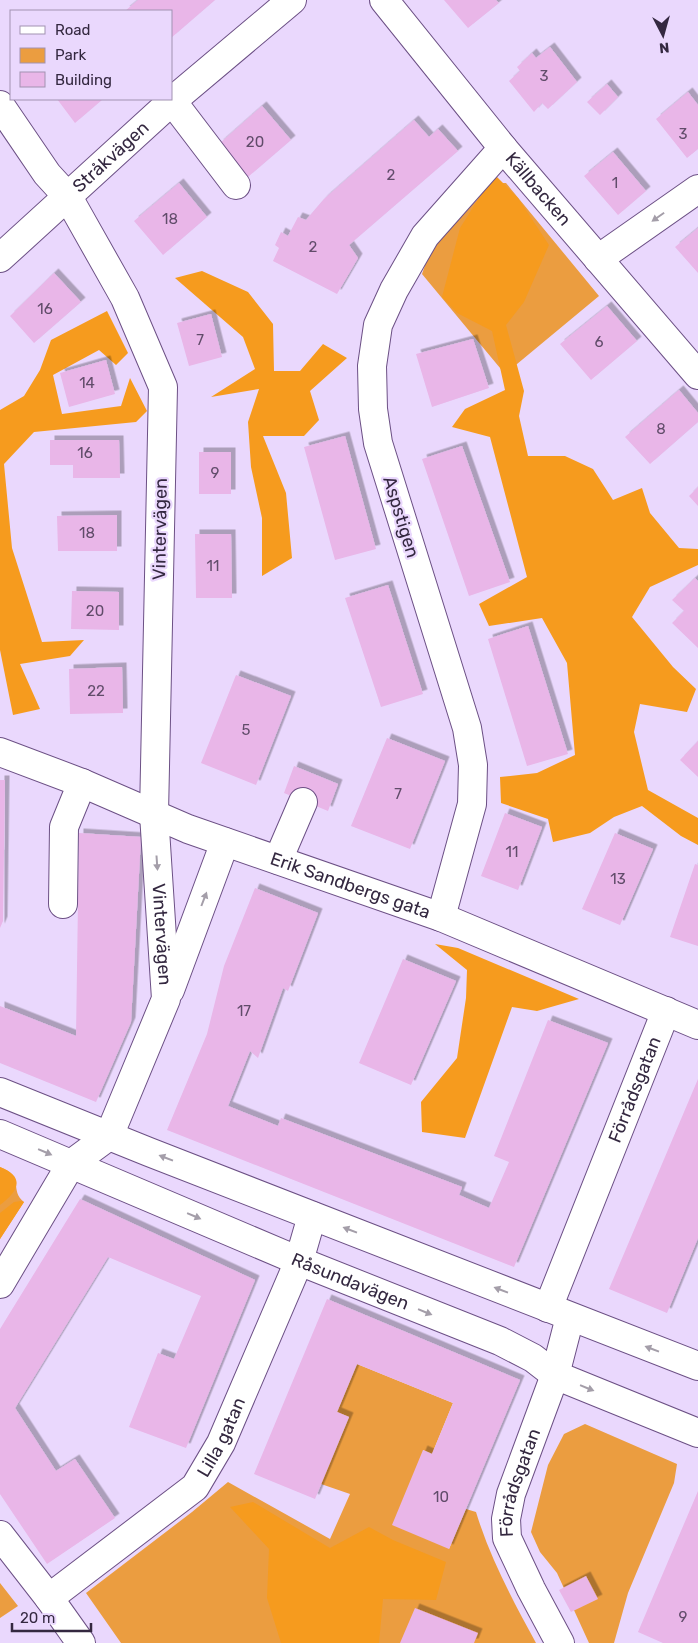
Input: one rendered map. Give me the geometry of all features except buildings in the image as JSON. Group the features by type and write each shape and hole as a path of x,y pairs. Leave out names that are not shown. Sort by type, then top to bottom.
{"street":[{"name":"Stråkvägen","path":"0,258 172,101 292,0"},
{"name":"Källbacken","path":"384,0 503,148 698,374"},
{"path":"172,101 236,185"},
{"name":"Vintervägen","path":"0,105 46,174 68,197 125,298 163,387 154,814 174,941 166,999 109,1136"},
{"name":"Aspstigen","path":"441,917 472,804 473,765 467,728 378,443 372,409 372,366 378,325 394,290 425,236 503,148"},
{"path":"598,259 698,189"},
{"name":"Erik Sandbergs gata","path":"0,752 82,783 188,829 441,917 698,1025"},
{"path":"63,904 64,827 82,783"},
{"path":"278,860 303,802"},
{"name":"Vintervägen","path":"174,941 225,842"},
{"name":"Förrådsgatan","path":"560,1643 531,1589 507,1538 506,1519 511,1494 555,1375 559,1312 666,1011"},
{"path":"0,1092 698,1366"},
{"name":"Råsundavägen","path":"0,1134 298,1261 500,1341 533,1358 555,1375 698,1434"},
{"path":"0,1284 71,1164 109,1136"},
{"name":"Lilla gatan","path":"49,1598 195,1486 221,1443 298,1261 312,1216"},
{"path":"0,1535 81,1643"}],"green space":[{"path":"500,183 506,183 599,296 505,374 422,274 430,251 485,191"},
{"path":"0,1167 8,1171 15,1179 17,1193 24,1202 0,1239"},
{"path":"357,1364 453,1403 432,1454 423,1450 449,1549 466,1509 476,1512 495,1563 536,1643 121,1643 86,1593 228,1482 330,1539 350,1494 321,1484 349,1417 337,1412"},
{"path":"585,1424 677,1464 674,1483 628,1593 614,1643 589,1643 557,1573 540,1552 531,1532 548,1465 564,1434"},
{"path":"0,1583 18,1606 0,1618"}],"shaded area":[{"path":"494,174 518,198 549,245 524,302 506,325 524,391 519,416 528,456 565,456 593,469 613,500 642,488 650,513 679,548 698,549 698,565 650,587 632,617 673,667 696,689 687,712 640,704 634,732 648,790 698,818 698,845 681,836 642,806 614,817 590,833 553,842 548,819 501,803 500,777 537,773 575,755 567,663 542,618 489,626 479,604 527,577 490,437 452,427 465,409 505,390 492,331 457,313 442,297 460,228"},
{"path":"202,271 248,292 273,324 274,371 300,371 323,344 347,358 310,391 319,420 304,436 263,436 286,493 292,558 262,576 262,518 251,467 248,422 259,389 211,397 255,369 243,337 175,278"},
{"path":"107,311 128,353 116,365 99,350 53,375 62,414 121,406 130,378 147,411 136,422 34,432 4,464 12,548 42,642 84,640 70,656 20,664 40,709 13,715 0,650 0,410 24,396 40,370 51,340"},
{"path":"435,944 458,948 579,999 537,1011 512,1007 465,1138 422,1132 421,1102 457,1058 466,998 467,970"},
{"path":"0,1167 14,1175 16,1185 11,1195 0,1205"},
{"path":"14,1202 24,1202 0,1239 0,1213"},
{"path":"253,1502 330,1548 369,1527 393,1540 446,1562 436,1600 383,1599 379,1643 281,1643 267,1598 269,1549 230,1507"}]}
